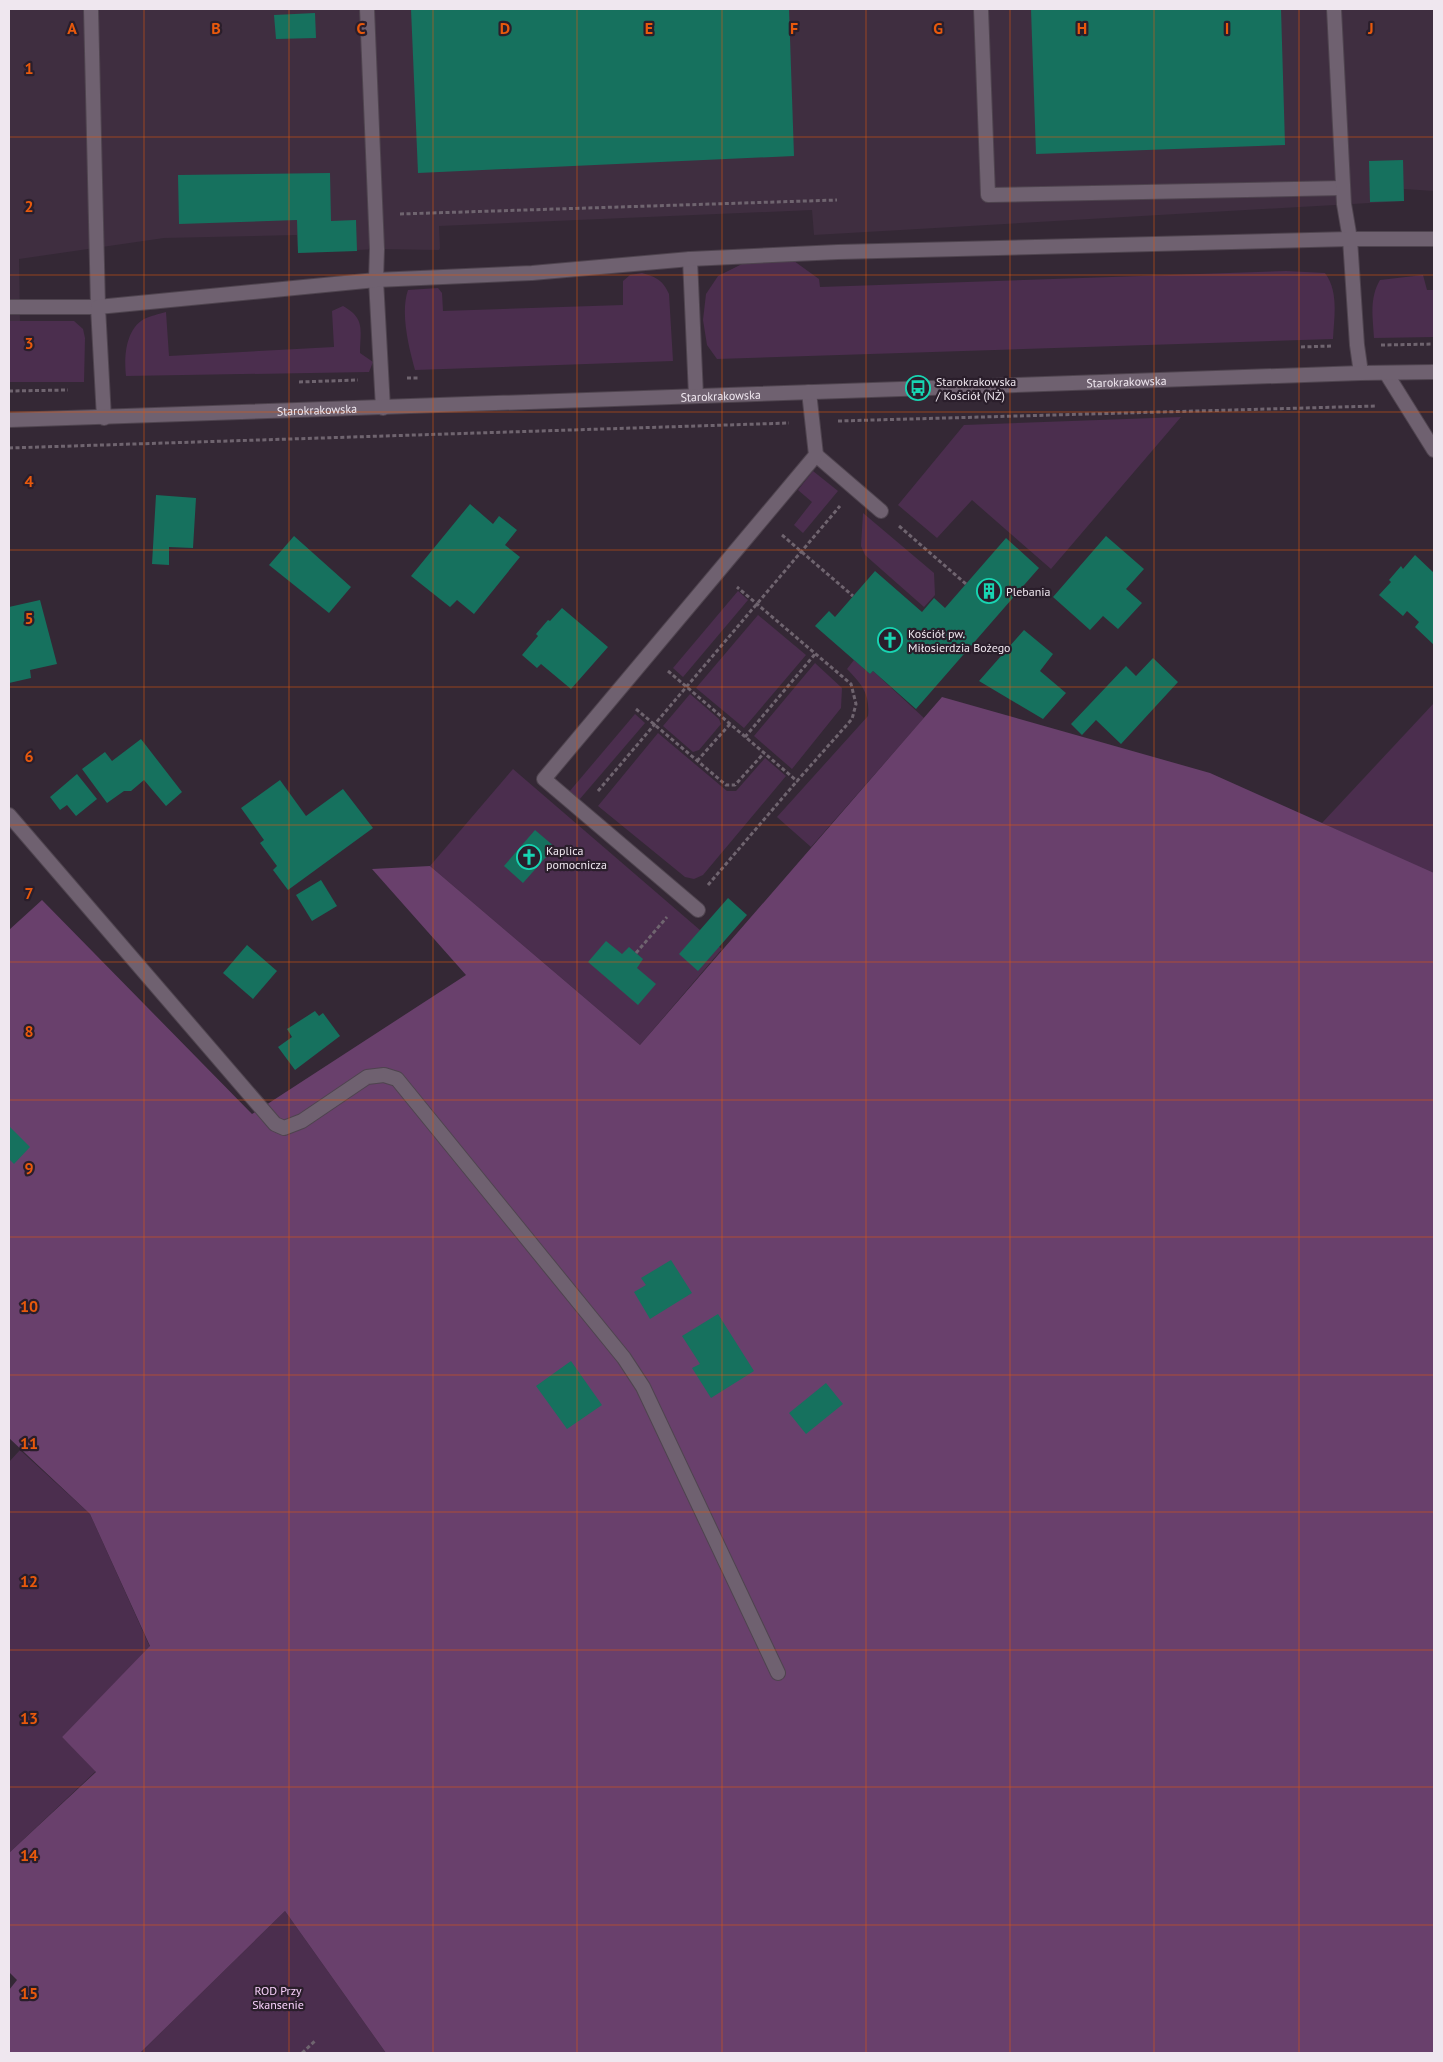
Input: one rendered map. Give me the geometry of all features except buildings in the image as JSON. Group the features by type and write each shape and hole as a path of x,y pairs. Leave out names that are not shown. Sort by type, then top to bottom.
{"street":[{"path":"91,9 98,307 104,418"},
{"path":"367,9 376,280 383,408"},
{"path":"981,9 988,195 1344,188"},
{"path":"1334,9 1344,188 1361,373"},
{"path":"9,308 98,307 376,280 532,273 690,259 858,252 1350,239 1434,239"},
{"path":"690,259 696,396"},
{"name":"Starokrakowska","path":"9,420 1434,372"},
{"path":"1386,373 1434,450"},
{"path":"809,392 816,455 881,511"},
{"path":"691,904 544,779 816,455"},
{"path":"9,815 275,1124 284,1128 302,1121 368,1077 384,1075 397,1079 624,1358 644,1387 778,1673"}],"path":[{"path":"375,214 837,200"},
{"path":"9,448 1406,405"},
{"path":"581,810 855,488"},
{"path":"881,511 966,584"},
{"path":"763,518 853,596"},
{"path":"636,953 691,904 852,719 856,704 851,684 718,571"},
{"path":"745,737 816,653"},
{"path":"648,654 797,781"},
{"path":"616,693 726,785 735,785 764,753"},
{"path":"697,761 730,724"},
{"path":"302,2053 315,2041"}],"shaded area":[{"path":"9,9 1434,9 1434,191 1404,189 1404,201 814,235 812,210 439,226 439,250 377,249 298,253 297,235 164,238 19,259 20,322 9,341"},
{"path":"942,697 1210,773 1434,873 1434,2053 386,2053 285,1911 140,2053 9,2053 9,1990 17,1980 9,1972 9,1853 96,1772 62,1737 150,1646 90,1514 9,1438 9,930 42,900 252,1114 466,975 372,869 430,866 640,1045"}],"green space":[{"path":"794,261 819,279 820,287 1286,271 1325,273 1334,296 1333,339 717,359 707,345 703,320 706,294 718,276 746,262"},
{"path":"642,273 658,280 664,285 669,294 673,361 415,370 405,320 408,290 438,288 442,293 443,311 623,305 623,281 630,275"},
{"path":"1423,275 1427,290 1434,290 1434,337 1374,338 1373,301 1380,280"},
{"path":"343,306 355,316 360,326 360,353 373,362 369,372 126,376 125,361 129,337 138,324 152,316 166,312 169,356 334,347 332,311"},
{"path":"9,321 74,321 83,329 85,338 84,382 9,382"},
{"path":"1181,417 1051,569 972,500 937,538 898,505 964,425"},
{"path":"813,471 838,491 803,533 794,525 812,502 798,490"},
{"path":"863,513 934,573 935,595 924,607 865,555 861,546"},
{"path":"738,591 748,600 683,677 673,668"},
{"path":"758,615 806,655 744,728 696,688"},
{"path":"854,660 870,674 873,671 924,718 811,847 777,817 868,716 868,701 864,690 847,669"},
{"path":"815,663 842,688 841,708 792,769 754,736"},
{"path":"690,694 719,719 721,724 699,750 693,752 663,726"},
{"path":"1434,703 1434,875 1322,823"},
{"path":"635,714 645,723 579,800 569,792"},
{"path":"658,733 727,791 736,791 765,758 786,776 703,875 694,879 685,877 598,806"},
{"path":"513,769 722,949 640,1045 430,866"},
{"path":"20,1450 90,1514 150,1647 62,1737 96,1771 9,1853 9,1462"},
{"name":"ROD Przy Skansenie","path":"285,1911 386,2053 140,2053"}],"place":[{"name":"Starokrakowska / Kościół (NŻ)","path":"918,388"},
{"name":"Plebania","path":"989,591"},
{"name":"Kościół pw. Miłosierdzia Bożego","path":"890,640"},
{"name":"Kaplica pomocnicza","path":"529,857"}]}
